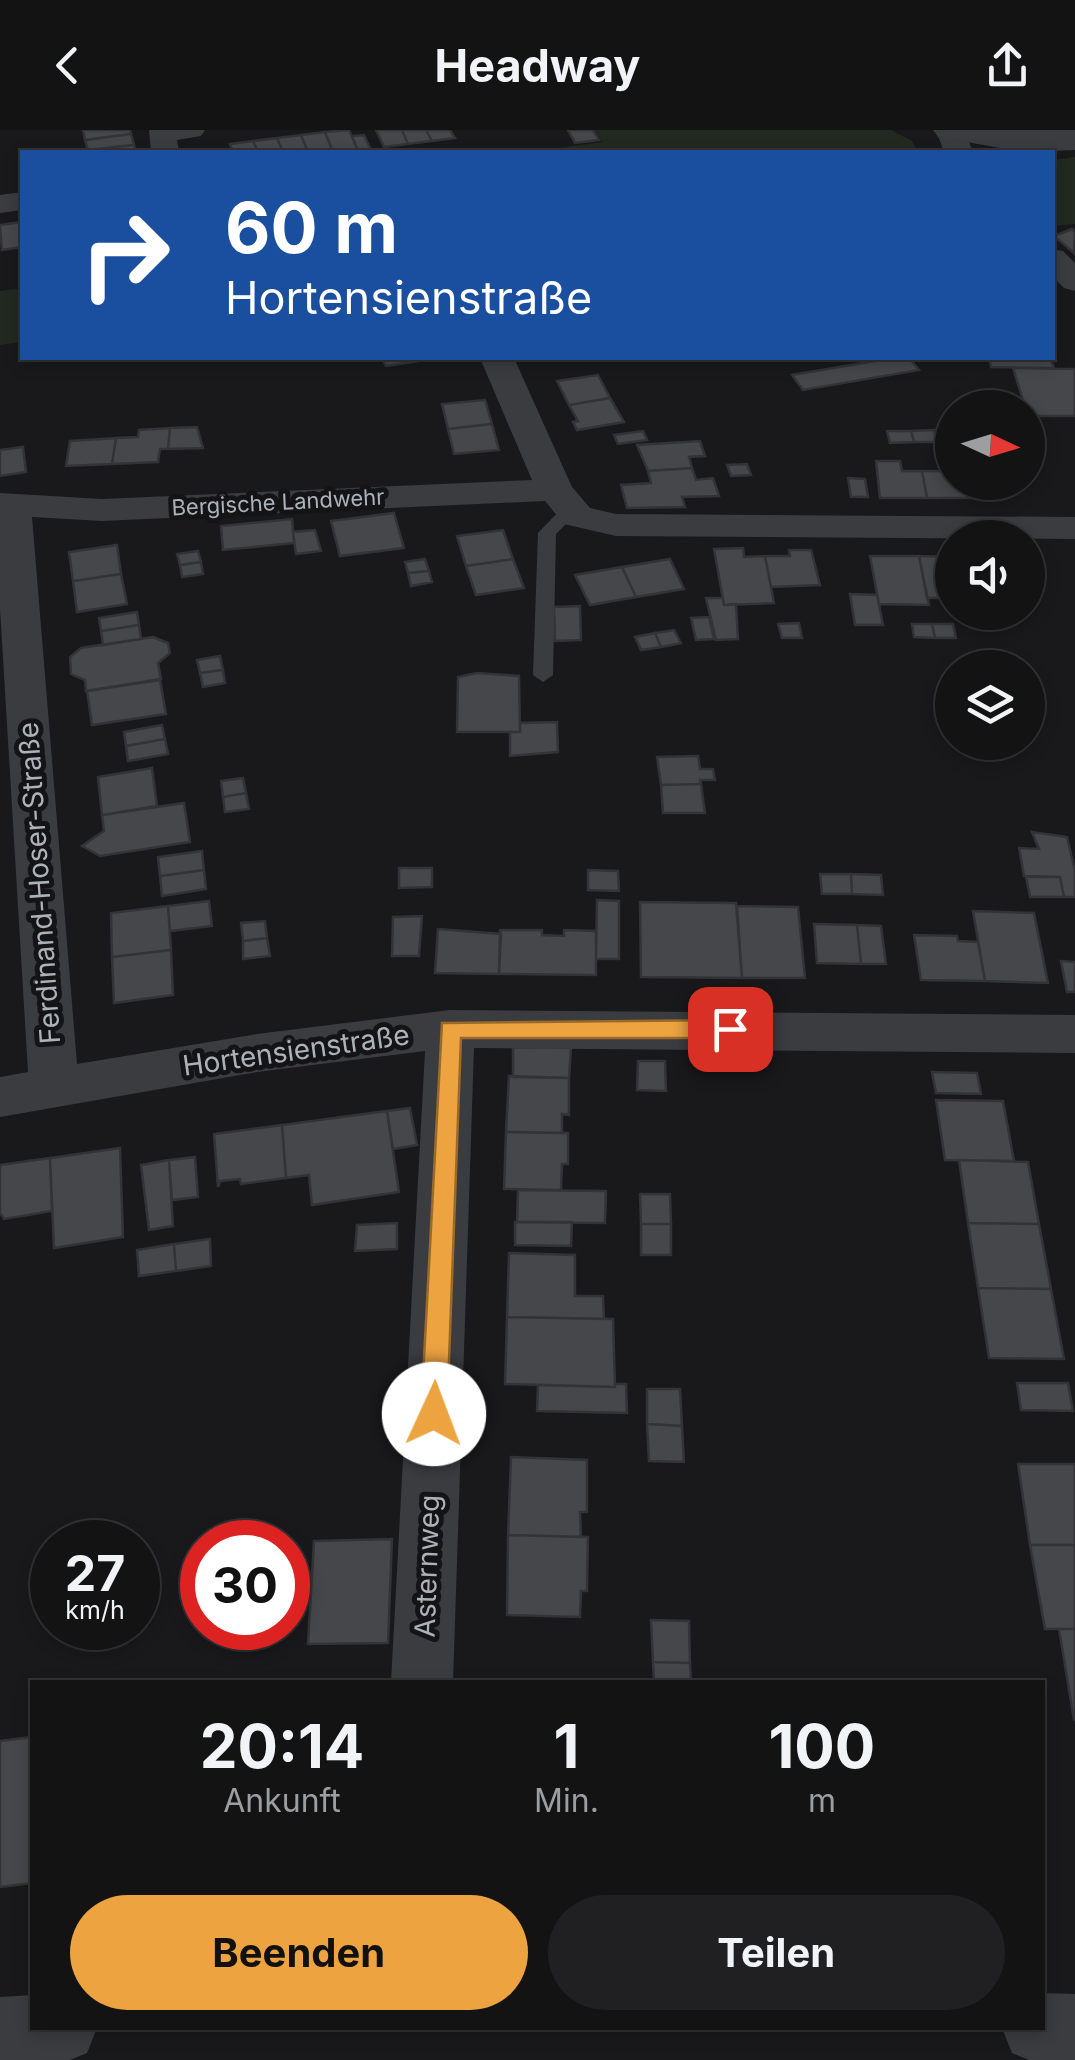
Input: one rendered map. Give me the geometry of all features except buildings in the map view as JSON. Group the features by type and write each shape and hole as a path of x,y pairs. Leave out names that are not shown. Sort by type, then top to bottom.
{"street":[{"path":"949,130 1017,147 1075,140"},
{"path":"498,360 564,500"},
{"name":"Bergische Landwehr","path":"6,503 102,510 564,500 577,516 616,525 1075,528"},
{"name":"Ferdinand-Hoser-Straße","path":"6,503 54,1085"},
{"name":"Hortensienstraße","path":"0,1097 258,1053 450,1029 1075,1034"},
{"name":"Asternweg","path":"422,1680 450,1029"},
{"path":"1045,2028 1075,2029"},
{"path":"0,2032 31,2030"}],"lane":[{"path":"543,675 547,533 564,500"}],"shaded area":[{"path":"595,130 891,130 912,141 917,150 545,150 602,142"},
{"path":"1075,157 1075,224 1055,226 1055,160"},
{"path":"20,288 20,342 0,345 0,291"}],"route":[{"path":"434,1414 450,1029 730,1029"}]}
